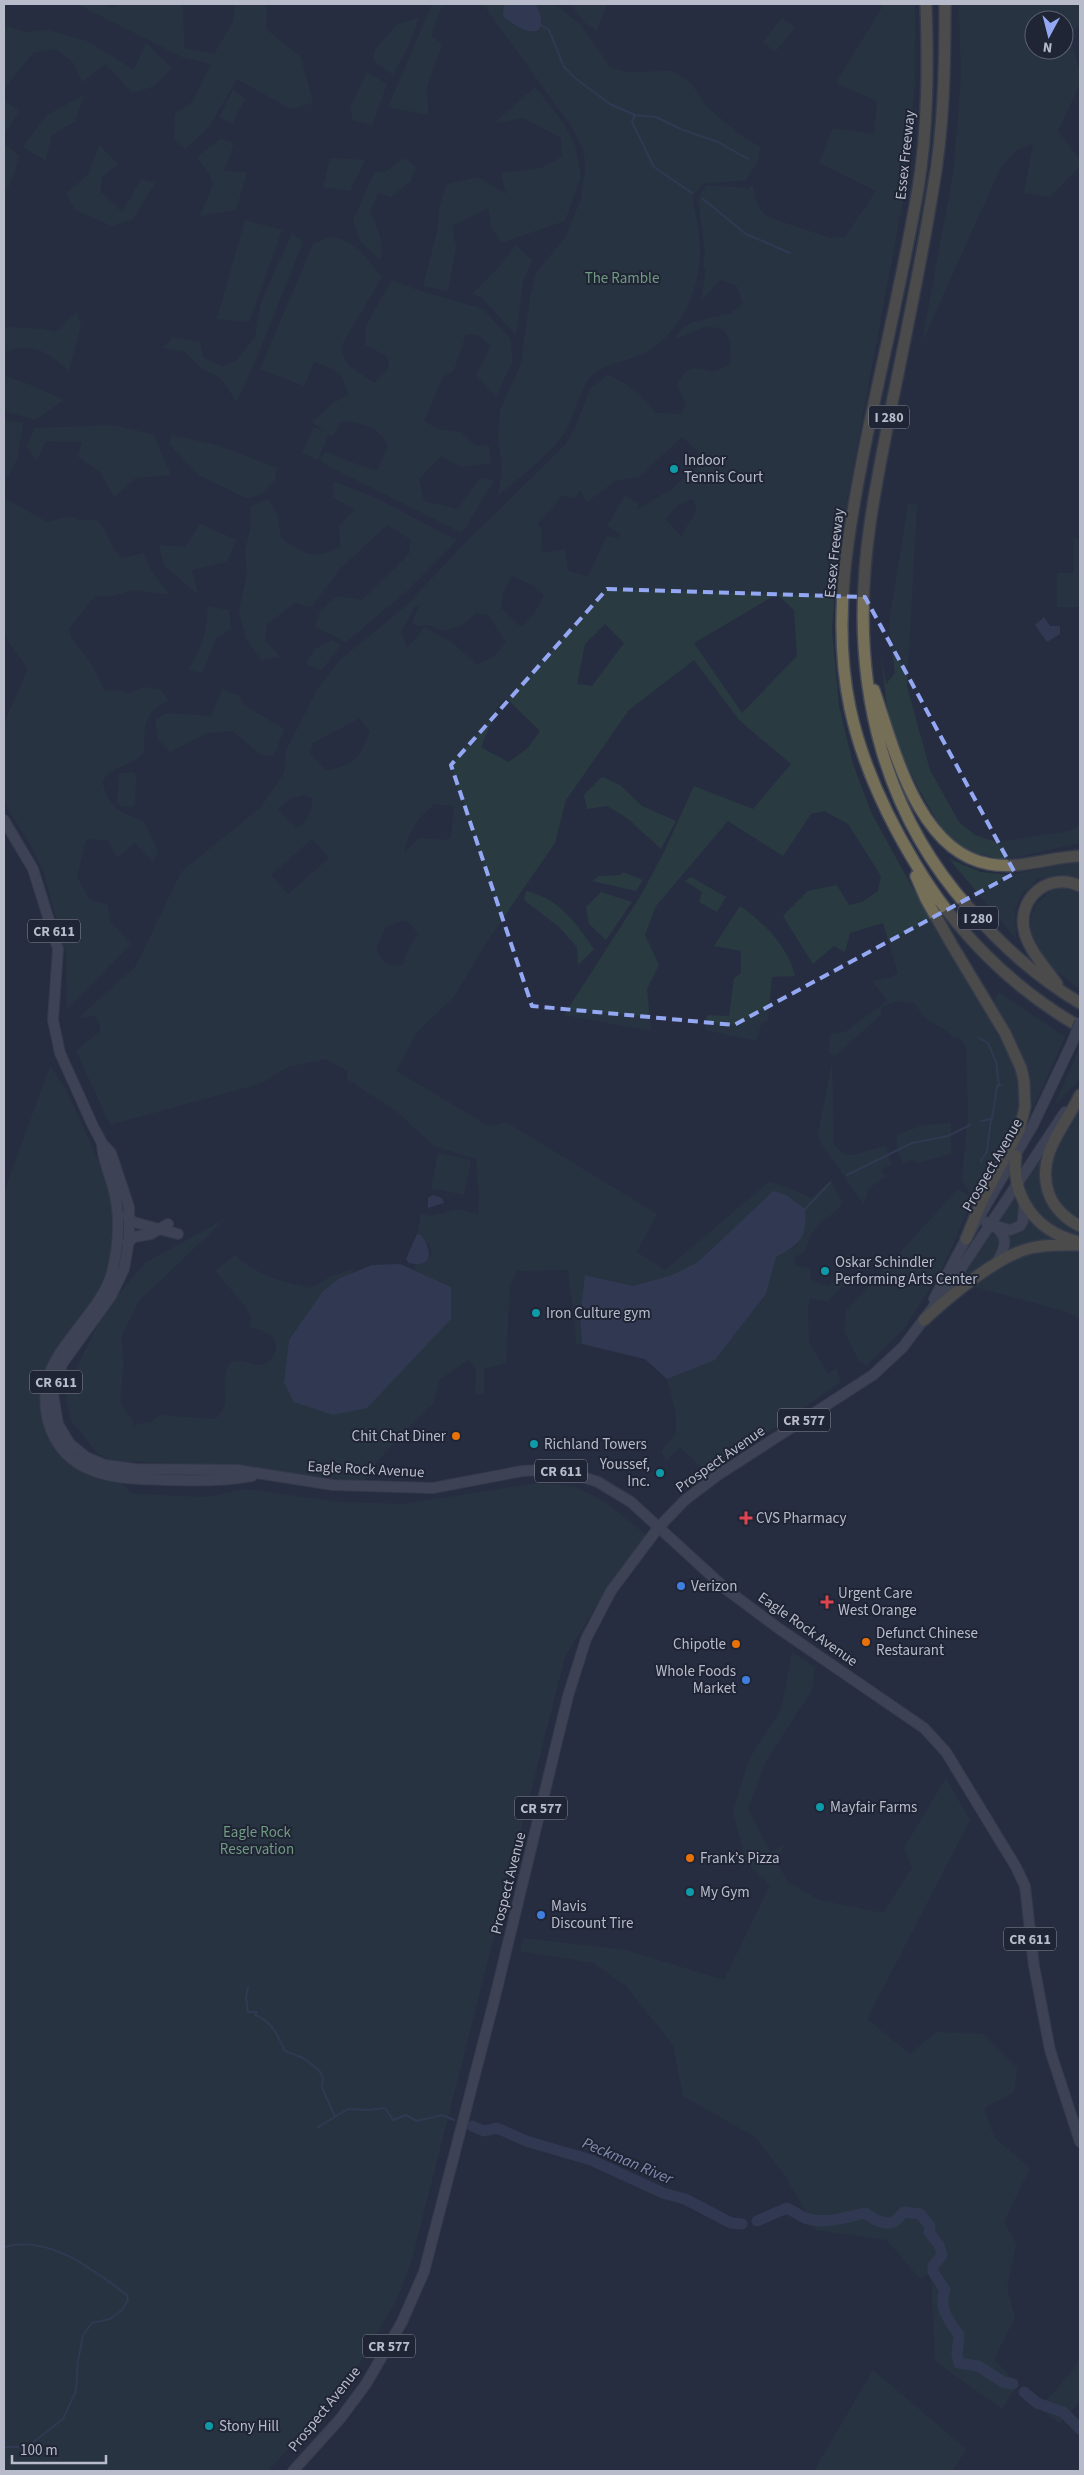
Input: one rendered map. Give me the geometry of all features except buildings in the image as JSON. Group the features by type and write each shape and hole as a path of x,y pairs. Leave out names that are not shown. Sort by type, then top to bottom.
{"highway":[{"name":"Essex Freeway","path":"926,4 927,86 918,187 857,483 844,573 842,644 850,708 880,800 898,836 928,885 958,926 1027,992 1080,1027"},
{"name":"Essex Freeway","path":"945,4 943,89 934,186 876,484 865,569 864,641 867,670 876,732 889,778 928,857 944,881 981,922 1019,958 1080,1003"},
{"path":"867,670 900,766 925,816 937,834 956,851 977,861 1003,866 1080,856"},
{"path":"898,836 926,899 1005,1033 1021,1068 1024,1081 1025,1107 1020,1128 979,1207 966,1239"},
{"path":"1037,862 1080,848"},
{"path":"1064,993 1029,943 1024,927 1024,911 1034,893 1044,885 1067,881 1080,886"},
{"path":"1080,1095 1050,1149 1044,1165 1044,1176 1054,1205 1069,1220 1080,1226"},
{"path":"1016,1156 1015,1173 1017,1186 1024,1204 1045,1228 1058,1236 1080,1243"},
{"path":"924,1320 953,1293 994,1266 1031,1248 1080,1243"}],"main road":[{"name":"Eagle Rock Avenue","path":"4,820 33,869 49,915 58,949 53,1015 56,1039 64,1064 102,1143 111,1153 118,1168 127,1195 130,1219 129,1240 124,1269 111,1296 62,1364 53,1394 54,1414 70,1444 86,1457 105,1465 135,1469 237,1470 258,1475 342,1486 433,1488 522,1471 561,1471 584,1476 612,1490 630,1502 727,1590 778,1628 912,1718 946,1752 1025,1886 1034,1966 1047,2035 1061,2088 1080,2142"},
{"name":"Prospect Avenue","path":"924,1320 966,1239 1016,1156 1049,1095 1080,1022"},
{"name":"Prospect Avenue","path":"293,2471 340,2419 366,2384 402,2322 424,2272 483,2045 575,1672 591,1628 611,1591 658,1528 702,1486 873,1375 903,1347 952,1282 1080,1091"},
{"name":"Eagle Rock Avenue","path":"102,1143 104,1160 114,1190 119,1220 112,1273 106,1286 50,1372 45,1399 46,1414 56,1440 77,1463 107,1476 133,1480 204,1481 258,1475"},
{"path":"104,1160 112,1170 124,1209 130,1219 157,1230 178,1234"},
{"path":"979,1219 1003,1229 1015,1229 1023,1220 1024,1204"},
{"path":"112,1273 119,1264 129,1240 151,1234 168,1224"},
{"path":"990,1224 1002,1233 1005,1239 1004,1250 994,1266"},
{"path":"160,1469 164,1480 167,1476 199,1474 207,1470"}],"highlighted area":[{"path":"607,589 865,597 1015,873 734,1025 532,1006 451,765"}],"green space":[{"path":"77,4 104,4 111,8 121,4 183,4 184,48 214,54 233,22 235,4 267,4 266,29 301,57 313,103 290,109 237,79 209,127 185,149 174,140 175,114 192,102 211,64 182,57"},
{"path":"432,4 442,4 431,36 442,44 427,86 428,115 388,107"},
{"name":"The Ramble","path":"483,4 555,4 580,24 610,67 627,72 673,71 691,83 707,107 738,133 760,147 758,160 746,180 702,184 693,197 700,240 699,268 691,297 678,323 657,345 645,353 609,365 592,375 583,388 561,438 545,456 498,496 502,467 498,438 500,410 521,364 530,297 536,273 566,236 581,199 585,169 584,152 573,129"},
{"path":"570,4 607,4 597,31 586,24"},
{"path":"884,4 915,4 915,82 906,185 837,553 832,630 839,706 853,764 871,812 912,887 926,904 1021,1078 1019,1106 1013,1132 973,1199 940,1273 903,1330 866,1366 859,1361 844,1331 846,1311 958,1189 972,1198 962,1180 968,1114 966,1047 958,1036 954,1038 928,1020 916,1004 897,1002 880,1009 882,1014 835,1056 829,1053 830,1034 845,1032 887,1001 872,981 891,977 898,973 883,923 850,933 845,952 834,946 813,964 783,916 808,891 837,885 849,905 862,902 878,891 881,876 848,824 824,811 811,814 783,856 728,821 656,906 645,935 659,965 647,989 651,1031 564,1015 641,895 664,852 694,786 753,809 791,764 739,720 694,660 629,710 566,800 555,843 486,943 454,997 417,1032 396,1071 489,1126 506,1122 657,1214 637,1252 665,1270 770,1181 812,1198 831,1180 842,1203 816,1228 810,1237 805,1251 794,1258 796,1266 810,1268 810,1279 828,1287 839,1277 847,1283 827,1301 810,1299 808,1309 809,1342 828,1374 836,1368 841,1382 708,1474 680,1447 666,1462 661,1451 676,1433 676,1414 667,1379 715,1360 766,1294 776,1256 798,1245 773,1191 698,1262 672,1275 633,1286 586,1275 580,1318 582,1344 576,1344 568,1270 517,1271 510,1285 506,1363 484,1369 484,1394 475,1394 476,1368 468,1360 439,1380 433,1404 399,1437 369,1471 364,1482 220,1465 114,1461 98,1454 71,1421 66,1399 69,1383 105,1310 145,1263 225,1219 139,1301 121,1337 124,1361 120,1402 136,1427 137,1424 151,1422 160,1415 215,1419 224,1408 226,1376 230,1364 238,1361 260,1365 270,1361 273,1356 276,1346 273,1337 265,1331 249,1327 252,1319 246,1307 215,1271 235,1255 243,1262 270,1277 310,1288 330,1277 355,1268 352,1273 340,1278 323,1291 289,1340 284,1383 450,1287 414,1270 415,1265 421,1264 431,1255 430,1247 421,1235 417,1234 421,1214 431,1216 458,1209 478,1214 479,1194 476,1159 434,1146 396,1111 347,1079 348,1071 325,1059 288,1067 262,1083 110,1125 76,1051 101,1030 96,1016 78,1018 136,966 181,872 261,807 284,773 286,750 318,688 341,659 407,605 462,546 565,445 575,428 590,389 608,375 634,391 656,413 681,414 686,405 677,384 685,373 696,368 715,372 731,363 730,340 723,329 706,326 673,340 683,328 693,322 731,313 743,303 736,285 720,280 701,301 706,268 703,268 705,255 698,199 706,185 745,188 747,190 753,185 757,205 767,217 831,238 845,237 876,191 819,163 833,128 874,134 877,101 836,83","holes":["682,437 699,452 697,468 669,491 636,510 639,504 625,495 607,526 620,534 617,538 607,536 588,576 568,571 565,549 541,553 542,528 537,525 563,495 574,499 580,490 587,502 615,481 639,477","693,499 697,510 681,536 666,519 678,505","512,576 533,585 544,595 534,614 521,627 501,608 503,592","777,594 794,610 797,656 742,713 694,643","419,606 412,622 416,626 429,625 444,631 461,626 476,613 488,615 506,642 496,655 477,665 454,644 425,627 407,648 401,632 414,608","605,624 624,643 592,686 577,684 585,644","506,698 540,731 528,748 508,762 481,747 498,706","360,718 370,732 363,748 355,759 327,771 309,753 313,743","304,795 313,799 312,804 306,819 297,828 277,809 292,798","435,804 454,806 451,837 445,840 419,838 404,853 411,831 423,814","312,839 329,858 288,894 271,875","406,920 418,933 406,954 403,965 386,963 376,949 386,927"]},
{"path":"959,4 1080,4 1080,27 1076,28 1074,32 1074,10 1024,10 1024,60 1074,60 1074,52 1080,72 1080,84 1058,131 1080,160 1080,166 1050,197 1024,193 1033,144 1017,150 1001,167 922,342 954,168 961,76"},
{"path":"419,18 410,43 393,75 374,61 374,51 397,24"},
{"path":"782,18 795,27 775,52 763,42"},
{"path":"4,26 28,32 47,30 87,41 134,70 146,43 172,68 155,86 132,93 106,64 82,82 72,61 56,49 33,53 4,89"},
{"path":"367,72 387,84 372,125 353,120 350,108"},
{"path":"535,87 563,122 575,145 581,176 565,221 501,243 491,226 488,208 452,226 456,247 448,291 423,286 437,232 440,204 447,184 478,177 506,194 501,173 541,168 562,157 561,138 523,118 494,123"},
{"path":"233,90 245,99 232,124 219,117"},
{"path":"84,95 75,121 51,136 46,161 23,147 47,115"},
{"path":"4,101 19,111 4,135"},
{"path":"220,139 234,143 224,171 247,172 236,210 200,216 213,184 208,172 197,157"},
{"path":"4,144 19,155 4,198"},
{"path":"99,145 118,164 102,177 100,191 122,212 141,180 155,183 133,219 112,226 75,210 66,193 88,175"},
{"path":"330,158 365,160 350,191 323,187"},
{"path":"405,158 416,167 411,181 391,197 378,193 370,211 379,235 381,247 380,260 360,241 353,220 375,171 385,172"},
{"path":"245,220 282,230 249,322 217,319"},
{"path":"292,233 303,242 237,402 220,378 201,368 184,351 163,348 173,337 200,342 203,357 222,367 237,360 255,337 261,302"},
{"path":"330,237 347,242 360,251 382,277 340,348 348,365 374,383 389,368 387,356 365,345 366,325 392,280 418,290 483,309 510,338 513,361 496,396 476,375 491,346 477,335 466,334 454,370 442,378 424,421 438,429 461,432 475,445 489,446 491,463 461,467 441,456 419,479 424,501 458,509 480,478 494,480 462,533 330,467 319,459 326,452 364,467 378,470 388,445 380,434 369,427 342,421 333,436 329,434 318,460 302,453 314,427 326,432 312,422 332,404 348,394 344,381 337,372 314,362 304,386 260,369 313,244"},
{"path":"516,245 532,260 523,281 516,335 482,298 472,294 499,267"},
{"path":"77,312 81,325 69,371 48,354 32,348 15,349 6,352 5,376 64,400 35,420 4,411 4,327 43,329 56,332"},
{"path":"4,419 23,423 17,459 4,484"},
{"path":"114,425 154,435 171,475 136,478 114,497 101,473 78,457 82,442 46,441 37,461 27,447 34,428"},
{"path":"172,435 217,445 277,468 275,480 260,495 246,498 199,475 169,444"},
{"path":"333,482 365,493 457,540 408,590 346,642 315,627 320,611 337,596 362,600 409,554 411,540 387,525 340,569 311,607 295,603 267,624 265,640 280,657 261,660 246,639 239,611 247,575 245,551 251,526 251,506 268,499 277,514 281,538 303,552 315,555 322,554 340,547 339,526 354,510 333,497"},
{"path":"4,494 6,499 47,522 70,516 79,520 97,520 115,550 123,558 144,553 151,570 170,595 133,590 113,596 95,596 69,628 71,637 90,662 105,691 119,690 128,694 144,687 160,689 168,700 149,716 145,728 144,753 133,761 112,771 102,781 108,797 116,808 127,815 144,821 158,851 153,862 135,843 116,858 109,841 86,839 77,877 90,900 108,905 110,921 131,944 67,1009 66,955 44,873 30,844 4,802 4,723 28,669 4,635"},
{"path":"908,504 917,504 907,686 930,770 959,822 975,835 996,842 1070,831 1080,824 1080,843 1003,860 973,852 946,836 918,788 894,739 886,700 881,654 886,684 895,673 889,624"},
{"path":"200,524 237,540 226,562 192,570 198,594 164,566 159,545 185,547"},
{"path":"1074,539 1080,539 1080,607 1057,607 1057,573 1074,573"},
{"path":"207,606 229,610 231,629 216,638 202,673 189,670 205,631"},
{"path":"333,640 341,645 321,671 306,664 315,649"},
{"path":"222,689 240,696 244,705 284,729 274,756 261,755 232,731 207,733 170,752 157,738 156,719 167,713 211,716"},
{"path":"133,772 136,775 135,804 132,807 121,806 117,803 119,775 121,773"},
{"path":"602,777 620,785 642,806 676,821 661,849 627,818 607,806 587,809 584,795"},
{"path":"949,859 981,872 1009,875 1080,862 1080,880 1061,874 1037,879 1021,896 1015,909 1016,939"},
{"path":"623,872 643,880 636,891 592,881 599,876 620,875"},
{"path":"691,877 726,897 717,912 699,902 702,892 685,881"},
{"path":"1058,886 1080,893 1079,988 1050,964 1035,943 1031,931 1031,919 1035,907 1042,898"},
{"path":"526,891 548,899 566,913 587,939 594,949 578,965 577,947 559,927 524,900"},
{"path":"601,892 632,902 606,940 589,924 586,907"},
{"path":"740,906 774,936 787,955 795,976 772,977 768,1020 761,1025 756,1041 705,1030 707,1015 729,1016 734,978 741,973 741,951 714,946"},
{"path":"999,992 1065,1037 1033,1109 1029,1075 1020,1048 994,1001"},
{"path":"1080,1046 1080,1079 1055,1105"},
{"path":"832,1062 834,1145 846,1155 885,1146 892,1164 881,1170 885,1177 868,1189 864,1205 823,1146 818,1135"},
{"name":"Eagle Rock Reservation","path":"50,1066 66,1089 113,1193 114,1244 105,1280 60,1355 46,1388 60,1447 91,1470 121,1483 133,1494 206,1497 246,1489 339,1502 403,1504 531,1484 554,1484 576,1487 605,1502 650,1538 604,1593 565,1657 412,2259 397,2299 348,2383 268,2471 4,2471 4,1192"},
{"path":"1080,1106 1080,1221 1066,1211 1055,1198 1048,1182 1047,1173 1053,1151"},
{"path":"951,1123 951,1154 917,1163 913,1159 903,1164 897,1149 897,1135 923,1125"},
{"path":"438,1153 471,1160 464,1195 431,1188"},
{"path":"1044,1153 1041,1181 1080,1230 1080,1238 1060,1230 1039,1215 1022,1189"},
{"path":"1015,1196 1020,1210 1016,1224 1000,1225 999,1221"},
{"path":"1030,1221 1041,1231 1062,1241 1009,1253 1010,1241 1007,1234 1022,1232"},
{"path":"991,1233 998,1237 1003,1245 990,1265 957,1285"},
{"path":"1035,1250 1080,1250 1080,1319 1064,1311 971,1286"},
{"path":"792,1652 815,1667 812,1690 766,1761 748,1809 770,1852 785,1845 776,1861 788,1882 819,1900 883,1913 912,1868 904,1848 946,1778 970,1820 867,2019 910,2054 936,2032 983,2034 1017,2068 1014,2092 984,2108 994,2137 1030,2168 1004,2222 1016,2244 1007,2288 1015,2318 994,2359 1018,2385 1002,2409 935,2361 931,2272 920,2279 887,2240 816,2230 784,2174 755,2137 683,2096 673,2045 626,1986 593,1963 520,1951 523,1938 626,1950 724,1980 770,1885 746,1862 733,1812 749,1759 781,1710"},
{"path":"1080,2358 1080,2402 1059,2423 1040,2408 1073,2370"},
{"path":"873,2370 966,2449 953,2471 814,2471"}],"water":[{"path":"504,4 536,4 541,19 539,29 529,31 511,22 503,16"},
{"path":"1044,617 1050,626 1060,626 1060,634 1047,642 1035,625"},
{"path":"773,1191 786,1195 805,1209 803,1234 797,1244 776,1257 766,1294 715,1360 667,1379 645,1359 582,1344 580,1318 585,1275 633,1286 672,1275 698,1262"},
{"path":"433,1195 442,1198 444,1203 428,1208 428,1198"},
{"path":"417,1234 421,1235 428,1247 427,1261 417,1264 409,1263 406,1259"},
{"path":"400,1264 451,1287 451,1319 367,1408 333,1415 294,1402 284,1383 289,1340 323,1291 340,1278 372,1265"}],"waterway":[{"path":"539,24 549,30 564,67 575,78 610,104 635,115 656,117 683,130 718,142 748,159"},
{"path":"635,115 632,122 654,167 692,193"},
{"path":"703,199 746,234 790,253"},
{"path":"979,1038 988,1043 996,1062 999,1085"},
{"path":"981,1121 992,1119 997,1086 1002,1085"},
{"path":"981,1161 987,1151 991,1120"},
{"path":"847,1175 912,1143 948,1136 970,1125"},
{"path":"805,1209 830,1183"},
{"path":"248,1988 246,1997 248,2012 257,2012 255,2015 270,2025 285,2051 303,2058 319,2070 323,2078 322,2088 335,2116"},
{"name":"Peckman River","path":"318,2127 348,2109 368,2110 385,2108 393,2120 406,2115 417,2121 442,2115 454,2120"},
{"name":"Peckman River","path":"472,2126 484,2131 497,2128 526,2141 591,2160 663,2193 685,2199 731,2223 742,2224"},
{"name":"Peckman River","path":"757,2221 787,2208 805,2218 819,2221 835,2220 865,2213 875,2220 891,2223 904,2212 920,2214 930,2226 929,2232 939,2245 942,2255 933,2266 933,2272 945,2290 943,2297 944,2308 959,2335 957,2354 959,2363 978,2366 1003,2382 1013,2384"},
{"path":"4,2247 21,2244 54,2250 85,2265 100,2275 127,2295 128,2300 122,2310 110,2319 92,2323 83,2335 78,2361 76,2391 63,2419 27,2447 4,2447"},
{"name":"Peckman River","path":"1024,2392 1037,2403 1063,2412 1080,2429"}],"place":[{"name":"Indoor Tennis Court","path":"674,469"},
{"name":"Oskar Schindler Performing Arts Center","path":"825,1271"},
{"name":"Iron Culture gym","path":"536,1313"},
{"name":"Chit Chat Diner","path":"456,1436"},
{"name":"Richland Towers","path":"534,1444"},
{"name":"Youssef, Inc.","path":"660,1473"},
{"name":"CVS Pharmacy","path":"746,1518"},
{"name":"Verizon","path":"681,1586"},
{"name":"Urgent Care West Orange","path":"827,1602"},
{"name":"Defunct Chinese Restaurant","path":"866,1642"},
{"name":"Chipotle","path":"736,1644"},
{"name":"Whole Foods Market","path":"746,1680"},
{"name":"Mayfair Farms","path":"820,1807"},
{"name":"Frank’s Pizza","path":"690,1858"},
{"name":"My Gym","path":"690,1892"},
{"name":"Mavis Discount Tire","path":"541,1915"},
{"name":"Stony Hill","path":"209,2426"}]}
